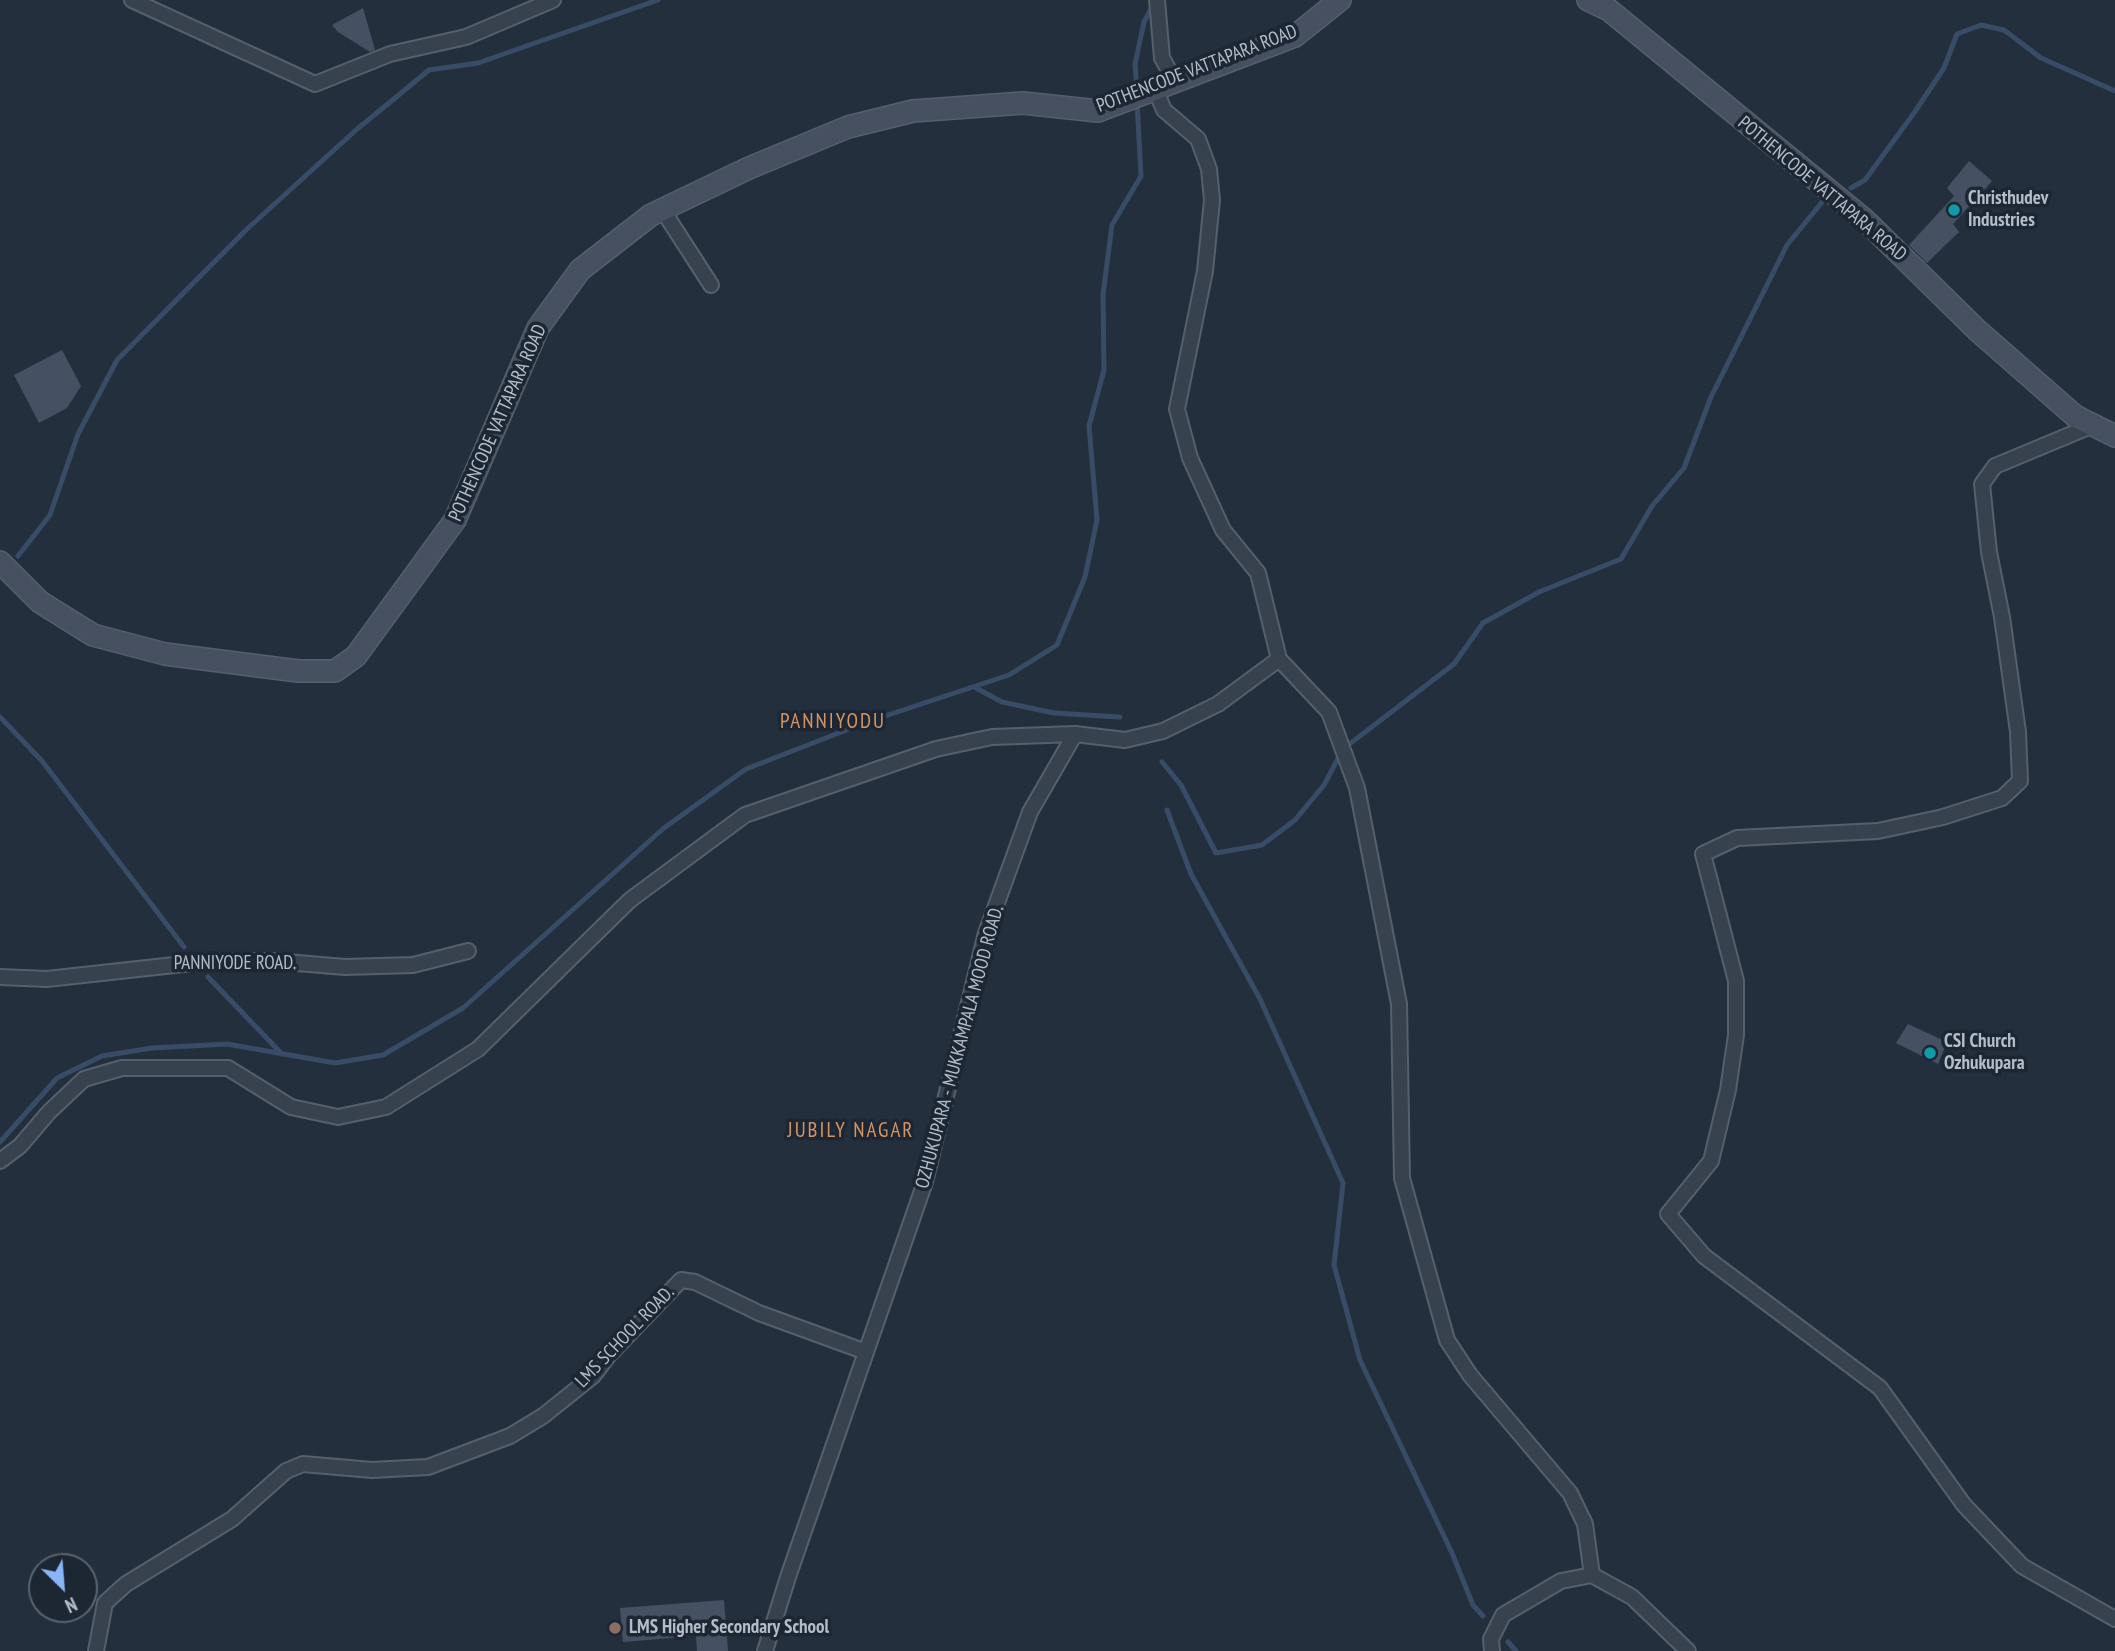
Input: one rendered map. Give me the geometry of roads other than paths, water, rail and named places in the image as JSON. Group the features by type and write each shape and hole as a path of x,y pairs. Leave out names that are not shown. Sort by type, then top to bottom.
{"main road":[{"name":"POTHENCODE VATTAPARA ROAD","path":"0,562 40,603 93,635 164,654 298,671 335,671 364,647 455,520 538,328 580,270 662,209 749,168 848,127 913,111 1023,103 1098,111 1295,36 1340,0"},
{"name":"POTHENCODE VATTAPARA ROAD","path":"1588,0 1609,10 1865,220 1977,330 2075,416 2115,436"}],"street":[{"path":"132,0 315,84 390,54 466,37 553,0"},
{"path":"1157,0 1162,58 1175,81"},
{"path":"1149,91 1164,110 1198,139 1209,169 1212,201 1205,271 1177,409 1190,458 1223,530 1258,573 1279,660 1329,712 1357,788 1399,1004 1402,1178 1429,1280 1447,1340 1470,1375 1570,1493 1585,1524 1592,1575"},
{"path":"662,209 711,285"},
{"path":"2091,426 1995,466 1982,484 1989,552 2002,617 2018,732 2020,781 2002,798 1943,817 1878,831 1737,838 1703,854 1736,981 1737,1035 1728,1090 1711,1161 1668,1214 1704,1256 1880,1388 1964,1505 2022,1566 2115,1619"},
{"path":"0,1161 20,1146 49,1112 84,1079 122,1068 229,1068 291,1107 338,1117 386,1107 478,1049 630,900 745,815 936,749 992,737 1075,734 1125,740 1163,731 1218,704 1279,660"},
{"name":"OZHUKUPARA - MUKKAMPALA MOOD ROAD.","path":"765,1651 925,1182 986,933 1030,811 1075,734"},
{"name":"PANNIYODE ROAD.","path":"0,977 47,979 211,961 273,961 345,967 412,965 468,951"},
{"name":"LMS SCHOOL ROAD.","path":"96,1651 105,1603 126,1584 232,1519 286,1471 303,1464 372,1470 428,1467 510,1436 543,1416 593,1376 609,1355 681,1280 695,1282 759,1313 866,1352"},
{"path":"1492,1651 1491,1639 1503,1615 1561,1581 1592,1575 1632,1597 1688,1651"}],"waterway":[{"path":"18,556 50,515 78,434 117,360 247,229 356,130 429,70 478,63 658,0"},
{"path":"1137,91 1135,64 1144,22 1154,3"},
{"path":"1851,188 1865,180 1914,113 1944,68 1957,34 1981,25 2004,30 2041,58 2115,91"},
{"path":"0,1142 57,1078 102,1056 152,1048 227,1044 335,1063 383,1055 463,1008 664,828 746,769 867,722 1009,675 1057,645 1085,577 1097,520 1089,426 1104,370 1103,294 1112,225 1141,176 1137,101"},
{"path":"1162,762 1181,785 1216,853 1262,845 1295,820 1324,785 1343,749 1454,664 1483,623 1539,592 1621,559 1652,506 1684,468 1711,397 1787,245 1823,201"},
{"path":"976,688 1002,702 1054,713 1120,717"},
{"path":"0,717 42,761 184,947"},
{"path":"1167,810 1191,874 1260,999 1343,1183 1334,1265 1360,1360 1452,1553 1473,1605 1483,1616"},
{"path":"208,977 282,1054"},
{"path":"1508,1642 1516,1651"}],"place":[{"name":"Christhudev Industries","path":"1954,210"},
{"name":"CSI Church Ozhukupara","path":"1930,1053"},
{"name":"LMS Higher Secondary School","path":"615,1628"}],"district":[{"name":"PANNIYODU","path":"833,722"},
{"name":"JUBILY NAGAR","path":"851,1131"}]}
